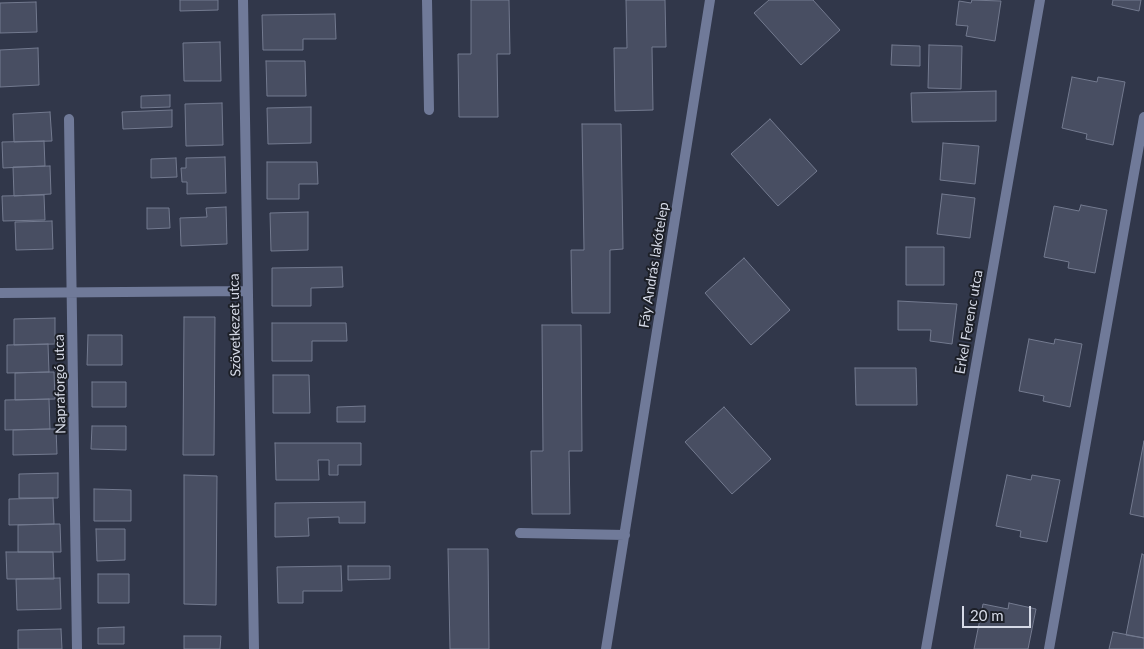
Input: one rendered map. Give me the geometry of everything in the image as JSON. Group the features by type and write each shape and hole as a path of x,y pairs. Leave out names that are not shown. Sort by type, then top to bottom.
{"street":[{"name":"Szövetkezet utca","path":"244,0 254,649"},
{"path":"427,0 429,110"},
{"name":"Fáy András lakótelep","path":"606,649 616,577 625,535 710,0"},
{"name":"Erkel Ferenc utca","path":"926,649 1040,0"},
{"path":"1049,649 1144,117"},
{"name":"Napraforgó utca","path":"69,119 78,649"},
{"path":"0,293 248,292"},
{"path":"520,533 625,535"}],"building":[{"path":"180,0 218,0 218,10 180,11"},
{"path":"471,0 509,0 510,54 497,54 498,117 459,117 458,54 471,54"},
{"path":"626,0 665,0 666,47 652,47 653,110 615,111 614,48 627,48"},
{"path":"769,0 813,0 840,30 801,65 754,13"},
{"path":"972,0 1001,1 995,41 966,36 968,26 956,25 959,1 971,3"},
{"path":"1113,0 1141,0 1139,11 1112,5"},
{"path":"36,2 37,32 0,33 0,3"},
{"path":"335,14 336,39 303,39 303,50 263,50 262,15"},
{"path":"220,42 221,81 184,81 183,43"},
{"path":"892,45 920,46 920,66 891,65"},
{"path":"929,45 962,46 961,89 928,88"},
{"path":"38,48 39,85 0,87 0,50"},
{"path":"266,61 305,61 306,96 267,96"},
{"path":"1072,77 1097,82 1098,77 1125,82 1113,145 1086,139 1087,134 1062,128"},
{"path":"996,91 996,121 912,122 911,93"},
{"path":"170,95 170,107 141,108 141,96"},
{"path":"222,103 223,145 186,146 185,104"},
{"path":"311,107 311,143 268,144 267,108"},
{"path":"172,110 172,127 123,129 122,112"},
{"path":"50,112 52,141 14,142 13,114"},
{"path":"770,119 817,171 778,206 731,154"},
{"path":"582,124 621,124 623,249 610,250 610,313 572,313 571,250 584,250"},
{"path":"44,141 45,166 3,168 2,142"},
{"path":"943,143 979,146 975,184 940,180"},
{"path":"225,157 226,193 187,194 187,182 182,182 181,168 186,168 186,158"},
{"path":"176,158 177,177 151,178 151,159"},
{"path":"267,162 317,162 318,184 299,184 299,199 267,199"},
{"path":"50,166 51,194 14,196 13,167"},
{"path":"942,194 975,198 970,238 937,234"},
{"path":"44,195 45,220 3,221 2,196"},
{"path":"1081,205 1107,210 1095,273 1068,268 1069,262 1044,257 1054,206 1079,211"},
{"path":"226,207 227,244 181,246 180,218 207,217 206,208"},
{"path":"147,208 169,208 170,228 147,229"},
{"path":"308,212 308,250 271,251 270,213"},
{"path":"52,221 53,249 16,250 15,222"},
{"path":"906,247 944,247 944,285 906,285"},
{"path":"744,258 790,310 751,345 705,293"},
{"path":"342,267 343,287 311,288 311,306 272,306 272,268"},
{"path":"898,301 957,304 952,344 930,341 931,330 898,330"},
{"path":"184,317 215,317 214,455 183,455"},
{"path":"55,318 55,344 14,345 14,319"},
{"path":"272,323 346,323 347,341 312,341 312,361 272,361"},
{"path":"542,325 581,325 582,451 569,451 570,514 532,514 531,451 543,451"},
{"path":"88,335 122,335 122,365 87,365"},
{"path":"1029,339 1054,344 1055,339 1082,344 1070,407 1043,401 1044,396 1019,391"},
{"path":"48,344 49,372 7,373 7,345"},
{"path":"855,368 916,368 917,405 856,405"},
{"path":"54,372 55,399 15,400 15,373"},
{"path":"273,375 309,375 310,413 273,413"},
{"path":"92,382 126,382 126,407 92,407"},
{"path":"49,399 50,429 5,430 5,400"},
{"path":"365,406 365,422 337,422 337,407"},
{"path":"724,407 771,459 732,494 685,442"},
{"path":"92,426 126,426 126,450 91,449"},
{"path":"56,429 57,454 13,455 13,430"},
{"path":"1144,441 1144,517 1130,514"},
{"path":"275,443 361,443 361,465 338,465 338,475 329,475 329,460 318,460 319,480 276,480"},
{"path":"58,473 58,498 19,498 19,474"},
{"path":"184,475 217,476 216,605 184,604"},
{"path":"1007,475 1031,480 1032,475 1060,480 1047,542 1020,537 1021,531 996,526"},
{"path":"94,489 131,490 131,521 94,521"},
{"path":"53,498 54,524 9,525 9,499"},
{"path":"365,502 365,523 339,523 339,517 308,518 309,536 275,537 275,503"},
{"path":"60,524 61,552 18,552 18,525"},
{"path":"96,529 125,529 125,560 97,561"},
{"path":"448,549 488,549 489,649 450,649"},
{"path":"6,552 53,552 54,579 7,579"},
{"path":"1142,554 1144,555 1144,638 1126,635"},
{"path":"341,566 342,591 303,591 303,603 278,603 277,567"},
{"path":"348,566 390,566 390,579 348,580"},
{"path":"98,574 129,574 129,603 98,603"},
{"path":"60,578 61,609 17,610 16,579"},
{"path":"1009,603 1036,609 1028,649 974,649 983,604 1008,609"},
{"path":"124,627 124,644 98,644 98,628"},
{"path":"61,629 62,649 18,649 18,630"},
{"path":"1113,632 1144,638 1144,649 1109,649"},
{"path":"184,636 221,636 220,649 184,649"}]}
